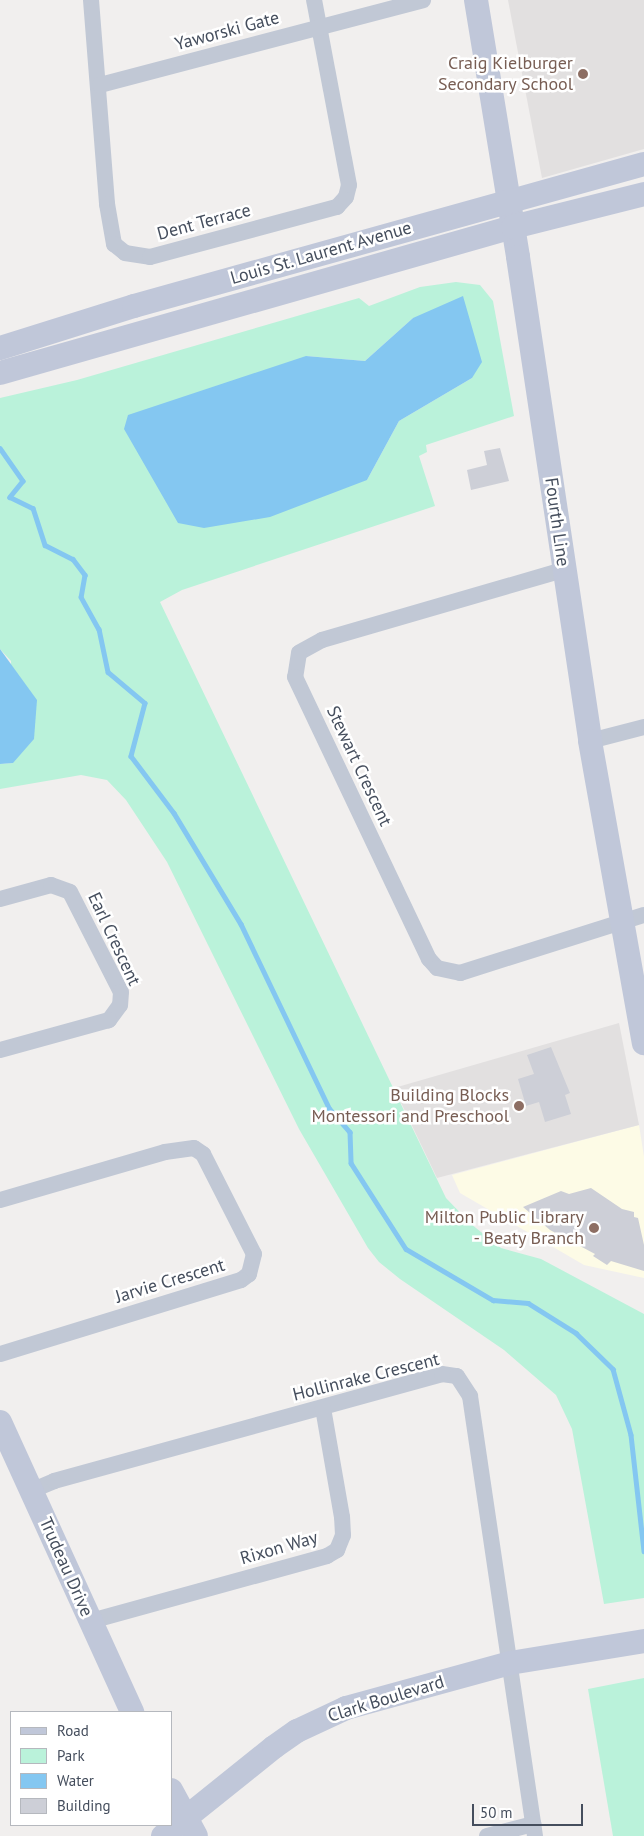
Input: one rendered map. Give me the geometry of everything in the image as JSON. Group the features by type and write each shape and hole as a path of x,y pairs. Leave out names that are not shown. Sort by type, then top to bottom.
{"main road":[{"name":"Fourth Line","path":"476,0 513,227 590,741 634,919 644,1043"},
{"name":"Louis St. Laurent Avenue","path":"0,348 134,306 508,200 644,164"},
{"name":"Louis St. Laurent Avenue","path":"0,373 513,227 644,194"},
{"name":"Trudeau Drive","path":"0,1422 132,1711"},
{"name":"Clark Boulevard","path":"163,1836 191,1826 274,1747 321,1719 372,1700 510,1662 644,1641"},
{"path":"172,1792 191,1826"}],"street":[{"name":"Dent Terrace","path":"90,0 100,85 107,204 114,244 125,254 150,258 337,207 346,197 349,185 314,0"},
{"name":"Yaworski Gate","path":"100,85 423,0"},
{"name":"Stewart Crescent","path":"563,570 322,640 299,653 295,677 428,959 437,968 460,973 634,919"},
{"path":"590,741 644,727"},
{"name":"Earl Crescent","path":"0,899 52,885 70,892 121,992 120,1005 109,1020 0,1050"},
{"name":"Jarvie Crescent","path":"0,1200 165,1152 194,1148 203,1154 254,1254 249,1274 242,1280 0,1354"},
{"name":"Hollinrake Crescent","path":"32,1490 54,1481 442,1374 457,1376 464,1382 470,1396 510,1662"},
{"name":"Rixon Way","path":"90,1621 327,1556 337,1550 343,1535 342,1517 323,1408"},
{"path":"488,1836 534,1830 510,1662"}],"shaded area":[{"name":"Craig Kielburger Secondary School","path":"508,0 644,0 644,149 542,178"},
{"name":"Building Blocks Montessori and Preschool","path":"619,1023 639,1125 437,1178 394,1088"},
{"path":"639,1125 644,1157 644,1278 584,1265 460,1193 452,1175"}],"green space":[{"path":"456,282 480,285 493,301 514,416 426,445 427,452 419,456 435,506 182,590 160,602 446,1198 471,1224 501,1248 541,1259 644,1314 644,1598 604,1604 572,1429 556,1395 504,1350 400,1279 379,1262 368,1248 299,1129 167,862 126,800 107,780 81,775 0,789 0,764 13,763 11,661 0,649 0,398 77,380 359,298 369,306 420,287","holes":["413,318 472,378 399,421 367,480 306,356 365,361"]},
{"path":"644,1678 644,1836 613,1836 588,1689"}],"water":[{"path":"463,296 482,362 472,378 399,421 367,480 270,517 204,528 178,523 124,429 128,415 306,356 365,361 413,318"},
{"path":"0,649 37,700 34,739 13,763 0,764"}],"building":[{"path":"500,448 509,481 471,490 467,470 487,465 484,451"},
{"path":"551,1047 570,1093 565,1095 571,1114 545,1122 539,1102 526,1106 518,1079 534,1074 527,1055"},
{"name":"Milton Public Library - Beaty Branch","path":"591,1188 622,1209 634,1212 634,1217 638,1218 644,1245 644,1271 611,1261 607,1265 593,1256 595,1254 550,1230 523,1207 561,1191 569,1194"}],"waterway":[{"path":"0,448 23,481 10,497 33,508 45,545 73,559 85,575 81,597 99,629 108,672 145,703 131,756 174,813 241,924 329,1108 350,1132 351,1163 406,1249 493,1300 528,1303 576,1333 613,1369 631,1435 644,1551"}],"place":[{"name":"Craig Kielburger Secondary School","path":"583,74"},
{"name":"Building Blocks Montessori and Preschool","path":"519,1106"},
{"name":"Milton Public Library - Beaty Branch","path":"594,1228"}]}
